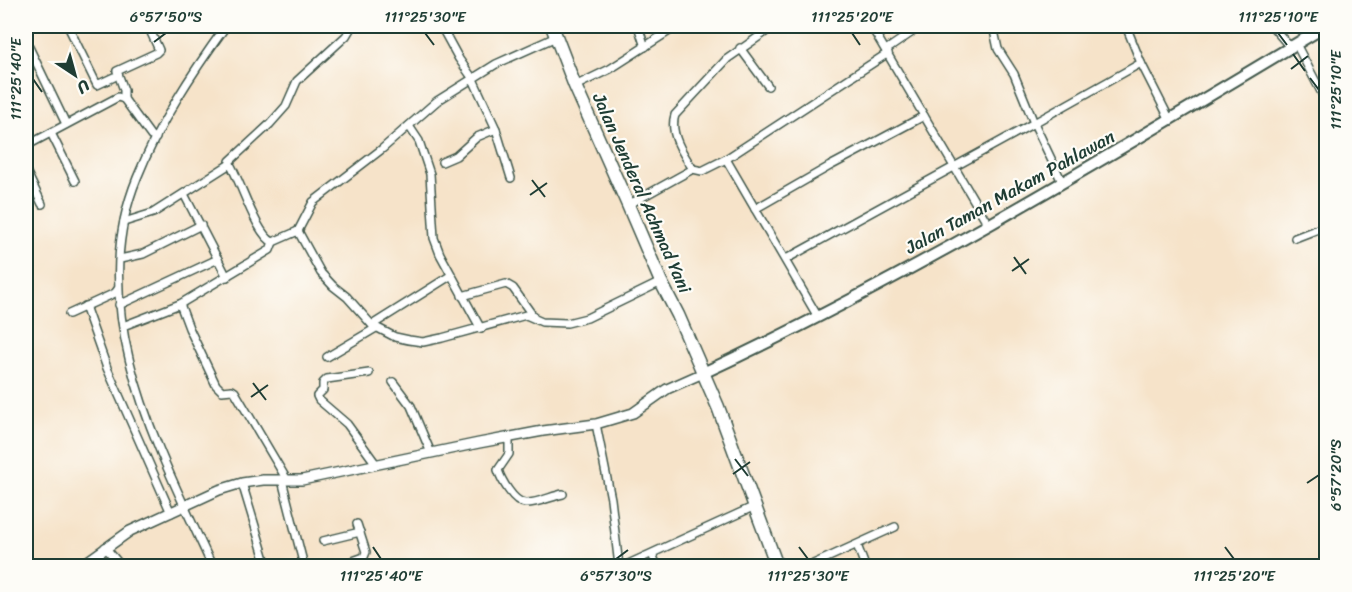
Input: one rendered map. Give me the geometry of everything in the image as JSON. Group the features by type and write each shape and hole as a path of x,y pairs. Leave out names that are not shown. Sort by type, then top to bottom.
{"highway":[{"name":"Jalan Jenderal Achmad Yani","path":"554,32 575,86 718,407 777,567"}],"main road":[{"name":"Jalan Taman Makam Pahlawan","path":"703,373 818,317 988,224 1170,120 1326,26"}],"street":[{"path":"68,26 97,85 114,76"},
{"path":"124,99 124,90 117,71 159,50 148,26"},
{"path":"212,567 159,448 136,387 118,289 124,222 136,179 168,112 226,26"},
{"path":"124,222 153,213 230,164 231,159 270,124 286,106 297,81 346,36 352,26"},
{"path":"441,26 473,80 496,129 511,178"},
{"path":"638,26 645,47"},
{"path":"575,86 610,69 677,26"},
{"path":"693,169 675,133 674,118 690,98 740,48 774,26"},
{"path":"871,26 988,224"},
{"path":"628,205 693,169 702,171 726,159 887,52 921,26"},
{"path":"993,26 998,49 1014,74 1062,182"},
{"path":"1126,26 1141,63 1170,120"},
{"path":"1272,26 1293,45 1326,101"},
{"path":"123,326 180,304 270,250 273,243 298,231 303,225 310,205 318,197 342,181 437,101 496,64 554,32"},
{"path":"26,41 66,124"},
{"path":"740,48 768,86"},
{"path":"786,259 1141,63"},
{"path":"26,146 118,97 124,99 151,136 156,138"},
{"path":"755,209 924,116"},
{"path":"409,126 419,141 430,174 434,238 450,276 481,329"},
{"path":"442,162 456,156 477,137 496,129"},
{"path":"51,133 75,181"},
{"path":"726,159 818,317"},
{"path":"230,164 262,232 273,243"},
{"path":"1326,166 1326,177"},
{"path":"26,171 42,204"},
{"path":"184,194 227,277"},
{"path":"120,259 143,254 201,225"},
{"path":"1295,238 1326,226"},
{"path":"298,231 321,273 374,326 395,337 423,342 481,329 515,317 533,316"},
{"path":"120,305 218,259"},
{"path":"327,357 450,276"},
{"path":"462,296 506,284 513,288 533,316 542,322 567,323 587,318 661,282"},
{"path":"69,314 115,293 118,289"},
{"path":"180,304 216,385 222,391 235,392 284,480 304,567"},
{"path":"85,306 107,368 171,513"},
{"path":"369,373 327,379 323,383 323,390 317,396 347,424 376,464"},
{"path":"81,567 130,531 219,490 242,483 302,480 509,437 596,424 633,413 667,389 703,373"},
{"path":"393,382 411,406 431,453"},
{"path":"596,424 611,499 620,567"},
{"path":"509,437 509,454 498,470 514,496 526,503 562,494"},
{"path":"242,483 267,567"},
{"path":"624,567 755,506"},
{"path":"339,567 364,557 366,552 357,524"},
{"path":"809,567 895,527"},
{"path":"323,541 360,532"},
{"path":"857,545 865,567"},
{"path":"105,548 121,567"},
{"path":"652,554 657,567"}]}
